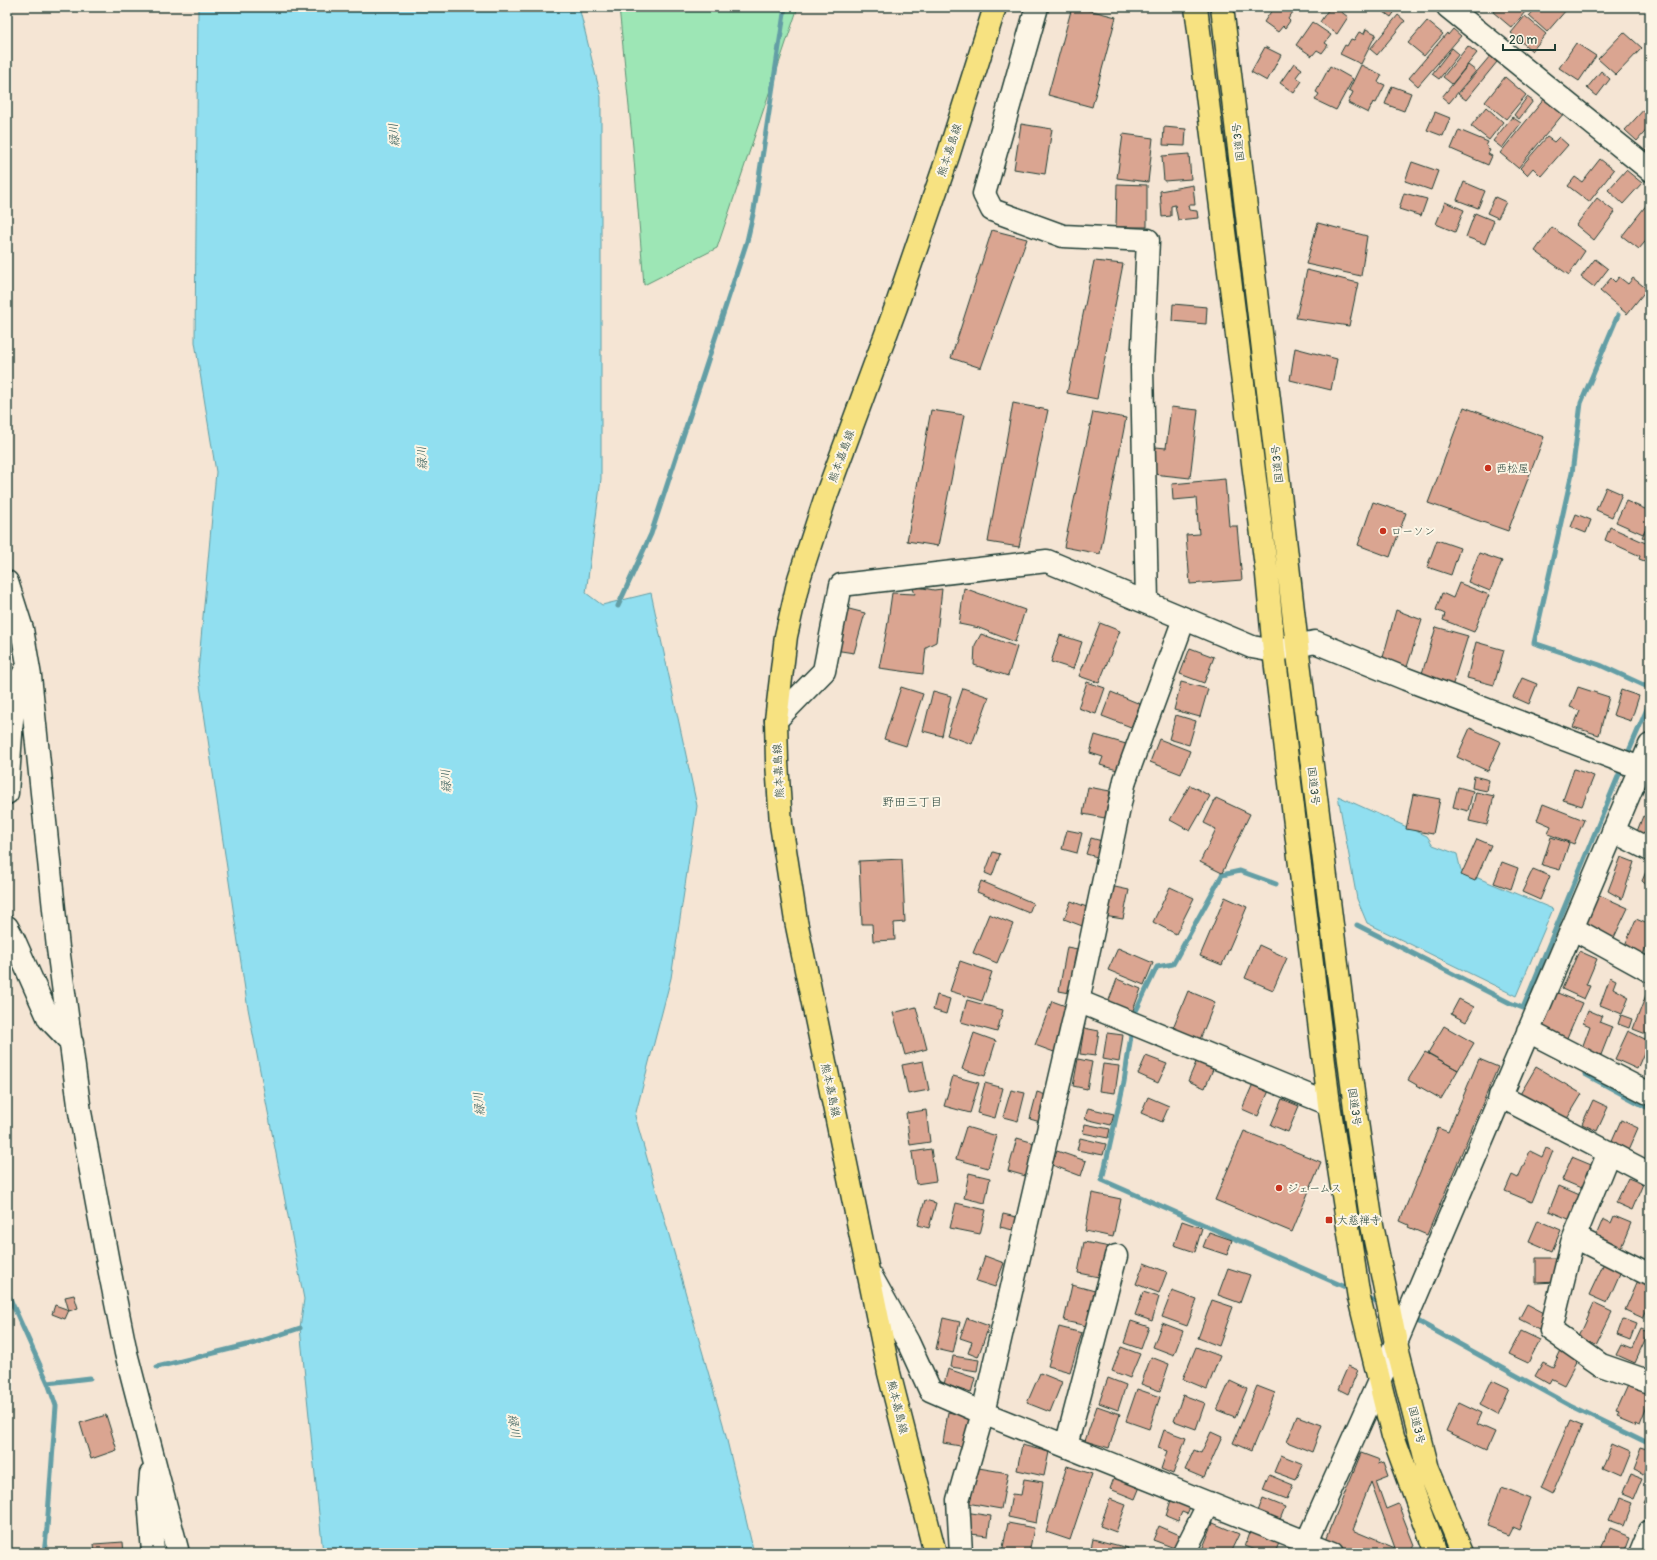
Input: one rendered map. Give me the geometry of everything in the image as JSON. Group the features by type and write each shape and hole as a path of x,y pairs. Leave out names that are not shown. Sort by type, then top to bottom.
{"main road":[{"name":"熊本嘉島線","path":"935,1553 889,1373 796,921 781,824 776,720 786,636 800,579 825,499 896,306 940,179 995,7"},
{"name":"国道3号","path":"1196,7 1267,575 1274,651 1329,1104 1359,1298 1393,1436 1436,1553"},
{"name":"国道3号","path":"1222,7 1297,646 1372,1225 1396,1343 1428,1469 1463,1553"}],"street":[{"path":"1037,7 984,194 992,210 1062,236 1148,240 1142,368 1147,602"},
{"path":"1448,7 1650,170"},
{"path":"776,720 824,671 841,585 1047,560 1252,647 1274,651 1316,642 1406,679 1640,768"},
{"path":"7,582 22,629 28,666 58,948 72,1043 80,1112 108,1268 126,1353 178,1553"},
{"path":"961,1553 958,1500 983,1413 1078,1001 1125,780 1184,619"},
{"path":"7,793 14,690 28,666"},
{"path":"1304,1547 1396,1343 1650,745"},
{"path":"1613,831 1650,850"},
{"path":"7,927 49,1019 72,1043"},
{"path":"1572,928 1650,971"},
{"path":"1078,1001 1329,1104"},
{"path":"1528,1030 1650,1094"},
{"path":"1500,1096 1650,1174"},
{"path":"1609,1152 1575,1237 1551,1330 1601,1365 1650,1382"},
{"path":"1575,1237 1650,1275"},
{"path":"1066,1446 1116,1256"},
{"path":"868,1270 908,1342 930,1390 983,1413 1208,1503 1304,1547 1332,1553"},
{"path":"145,1424 152,1460 149,1499 153,1553"},
{"path":"1184,1553 1208,1503"},
{"path":"1641,1553 1650,1531"}],"green space":[{"path":"619,7 798,7 717,248 644,285 633,147"}],"water":[{"name":"緑川","path":"198,7 579,7 601,97 601,479 586,593 602,605 651,593 697,806 671,978 635,1116 723,1424 754,1553 323,1553 300,1328 304,1299 247,1003 198,672 216,472 195,342"},
{"path":"1338,796 1427,836 1433,845 1457,854 1461,871 1553,909 1516,996 1367,923 1357,899"}],"building":[{"path":"1072,7 1116,17 1092,107 1048,95"},
{"path":"1274,7 1287,7 1293,12 1288,19 1290,21 1285,28 1283,26 1278,32 1264,22"},
{"path":"1292,7 1302,7 1298,12"},
{"path":"1330,7 1335,7 1348,17 1337,34 1320,22"},
{"path":"1377,7 1398,7 1391,17"},
{"path":"1497,7 1529,7 1512,28 1493,12"},
{"path":"1537,7 1565,7 1567,9 1547,32 1529,16"},
{"path":"1398,15 1405,21 1377,55 1370,49"},
{"path":"1525,16 1546,34 1532,51 1511,33"},
{"path":"1427,21 1443,34 1424,56 1408,43"},
{"path":"1312,22 1331,35 1325,43 1328,45 1322,53 1317,50 1312,56 1296,45"},
{"path":"1366,29 1376,34 1361,64 1340,54 1345,45 1347,46 1351,39 1354,40 1359,32 1364,34"},
{"path":"1453,29 1461,36 1418,86 1409,78 1447,33 1448,35"},
{"path":"1624,32 1642,48 1616,75 1598,59"},
{"path":"1576,43 1596,56 1579,81 1559,68"},
{"path":"1468,46 1477,53 1452,84 1443,77"},
{"path":"1265,47 1281,55 1267,81 1251,72"},
{"path":"1452,48 1459,54 1439,79 1432,74"},
{"path":"1490,56 1497,62 1466,100 1458,94"},
{"path":"1294,63 1302,69 1296,77 1302,81 1294,93 1280,83"},
{"path":"1361,65 1382,75 1378,82 1385,85 1376,103 1373,102 1368,113 1348,103 1353,92 1349,90"},
{"path":"1468,65 1476,71 1449,103 1442,97"},
{"path":"1330,66 1353,79 1336,110 1315,100 1319,94 1316,92"},
{"path":"1601,71 1610,79 1597,96 1587,88"},
{"path":"1505,77 1526,95 1506,119 1485,102"},
{"path":"1392,86 1411,93 1404,111 1385,104"},
{"path":"1527,97 1533,101 1519,119 1514,115"},
{"path":"1545,98 1564,113 1518,168 1500,153"},
{"path":"1647,106 1650,108 1650,126 1637,141 1625,130"},
{"path":"1486,107 1503,122 1489,140 1471,126"},
{"path":"1435,112 1450,118 1443,136 1427,130"},
{"path":"1512,117 1521,123 1502,148 1493,141"},
{"path":"1021,124 1052,129 1045,174 1014,169"},
{"path":"1164,127 1186,129 1185,146 1163,145"},
{"path":"1459,130 1488,142 1486,146 1488,147 1487,149 1490,150 1488,154 1492,156 1488,165 1451,149"},
{"path":"1123,134 1153,138 1148,182 1117,178"},
{"path":"1547,137 1554,142 1559,137 1568,145 1541,176 1533,168 1527,175 1520,168"},
{"path":"1650,144 1650,157 1644,152"},
{"path":"1189,154 1191,179 1164,181 1162,156"},
{"path":"1600,159 1614,170 1589,202 1568,186 1575,177 1582,182"},
{"path":"1412,162 1438,171 1431,190 1405,181"},
{"path":"1626,170 1642,183 1623,204 1608,190"},
{"path":"1464,182 1485,191 1478,208 1457,200"},
{"path":"1117,184 1147,185 1147,227 1116,227"},
{"path":"1193,185 1195,205 1188,205 1189,210 1197,211 1198,218 1178,220 1175,205 1171,206 1171,216 1162,217 1160,191"},
{"path":"1404,193 1427,199 1421,216 1399,209"},
{"path":"1495,197 1506,202 1498,218 1487,213"},
{"path":"1597,198 1615,212 1594,240 1576,225"},
{"path":"1445,202 1464,210 1455,232 1436,224"},
{"path":"1648,203 1650,204 1650,236 1639,249 1622,236"},
{"path":"1475,213 1494,221 1485,244 1466,237"},
{"path":"1318,223 1367,236 1361,276 1306,264"},
{"path":"1552,227 1585,251 1569,275 1535,251"},
{"path":"992,230 1027,239 981,368 951,358"},
{"path":"1595,259 1608,269 1594,287 1581,277"},
{"path":"1094,261 1123,264 1097,399 1067,393"},
{"path":"1307,270 1358,283 1349,326 1296,318"},
{"path":"1619,277 1628,284 1633,278 1647,289 1627,314 1600,291 1611,278 1615,282"},
{"path":"1173,304 1207,307 1206,324 1172,321"},
{"path":"1295,348 1337,359 1331,390 1290,380"},
{"path":"1013,403 1048,410 1019,547 988,542"},
{"path":"1171,407 1198,410 1190,478 1153,474 1156,447 1166,448"},
{"path":"1464,407 1544,437 1508,531 1428,503"},
{"path":"931,410 964,415 938,546 907,541"},
{"path":"1093,412 1126,418 1100,554 1064,547"},
{"path":"1225,479 1229,526 1237,526 1242,580 1190,584 1186,535 1199,534 1196,498 1173,500 1172,484"},
{"path":"1606,487 1622,494 1612,517 1596,510"},
{"path":"1626,501 1650,511 1650,518 1643,534 1616,522"},
{"path":"1373,502 1406,513 1390,557 1358,545"},
{"path":"1576,514 1591,520 1586,533 1571,527"},
{"path":"1650,522 1650,541 1642,537"},
{"path":"1610,527 1650,545 1650,563 1639,559 1640,556 1605,540"},
{"path":"1437,540 1460,548 1451,575 1427,567"},
{"path":"1479,553 1502,561 1490,591 1468,582"},
{"path":"1459,583 1489,595 1474,632 1443,620 1445,614 1436,610 1442,593 1453,598"},
{"path":"912,586 934,590 942,589 936,642 926,647 923,674 879,668 892,593 915,594"},
{"path":"964,588 1025,610 1015,642 979,628 959,624"},
{"path":"837,606 865,613 854,653 828,649"},
{"path":"1396,610 1422,620 1406,670 1382,661"},
{"path":"1100,623 1120,631 1099,683 1079,676"},
{"path":"1436,627 1468,636 1451,690 1420,680"},
{"path":"981,634 1017,647 1008,676 974,665 975,645"},
{"path":"1060,635 1082,642 1073,669 1051,662"},
{"path":"1476,642 1504,650 1494,685 1467,678"},
{"path":"1190,648 1214,657 1204,683 1180,674"},
{"path":"1522,678 1537,684 1529,704 1513,697"},
{"path":"1087,682 1105,688 1096,714 1078,708"},
{"path":"1181,682 1208,689 1200,717 1174,710"},
{"path":"901,687 923,694 906,746 884,739"},
{"path":"1578,687 1609,697 1599,735 1573,727 1580,711 1570,707"},
{"path":"963,688 989,697 972,744 947,735"},
{"path":"1621,690 1639,696 1631,721 1613,715"},
{"path":"933,691 951,696 942,736 923,731"},
{"path":"1111,692 1140,704 1131,727 1102,716"},
{"path":"1176,715 1196,721 1189,745 1169,739"},
{"path":"1470,728 1501,742 1488,771 1457,757"},
{"path":"1095,735 1126,744 1117,770 1100,765 1103,757 1090,753"},
{"path":"1159,739 1190,751 1181,774 1150,762"},
{"path":"1574,769 1594,776 1582,806 1563,800"},
{"path":"1474,776 1489,780 1487,791 1472,788"},
{"path":"1190,785 1210,796 1190,831 1170,820"},
{"path":"1088,787 1110,791 1105,818 1083,814"},
{"path":"1458,787 1473,791 1468,811 1453,807"},
{"path":"1476,792 1494,796 1487,825 1469,821"},
{"path":"1413,794 1440,799 1433,834 1406,829"},
{"path":"1216,798 1250,814 1222,873 1200,862 1216,829 1204,823"},
{"path":"1543,804 1584,820 1574,844 1548,834 1551,826 1537,820"},
{"path":"1643,816 1650,819 1650,839 1636,834"},
{"path":"1067,830 1082,833 1077,853 1062,849"},
{"path":"1551,837 1569,843 1560,870 1542,865"},
{"path":"1091,838 1102,841 1097,857 1086,854"},
{"path":"1477,839 1491,845 1475,881 1461,875"},
{"path":"993,852 1000,854 992,876 985,873"},
{"path":"1621,857 1634,862 1622,899 1608,891"},
{"path":"902,859 905,922 894,923 895,940 873,941 872,924 862,924 859,861"},
{"path":"1502,862 1518,868 1511,889 1494,883"},
{"path":"1648,867 1650,868 1650,888 1642,881"},
{"path":"1533,869 1550,876 1540,900 1522,892"},
{"path":"981,881 1033,903 1029,913 977,892"},
{"path":"1110,886 1129,890 1123,919 1104,916"},
{"path":"1170,887 1194,898 1176,934 1153,922"},
{"path":"1650,888 1650,910 1646,909"},
{"path":"1597,894 1628,908 1611,944 1581,931"},
{"path":"1225,897 1247,907 1222,965 1200,956"},
{"path":"1071,901 1097,911 1090,929 1064,919"},
{"path":"989,914 1013,924 997,963 973,953"},
{"path":"1636,919 1650,925 1650,938 1642,957 1623,950"},
{"path":"1259,945 1287,958 1273,990 1245,978"},
{"path":"1067,947 1083,950 1075,994 1059,991"},
{"path":"1118,948 1153,963 1144,985 1108,970"},
{"path":"1579,951 1597,959 1586,985 1590,986 1584,999 1562,989"},
{"path":"960,961 992,972 982,1001 950,991"},
{"path":"1610,977 1616,980 1613,988 1629,997 1622,1014 1600,1005"},
{"path":"1117,979 1141,989 1130,1018 1106,1008"},
{"path":"1188,991 1215,1002 1199,1042 1172,1030"},
{"path":"1555,992 1582,1003 1566,1040 1539,1029"},
{"path":"937,995 950,999 946,1014 933,1010"},
{"path":"1646,995 1650,996 1650,1025 1646,1034 1633,1029"},
{"path":"1459,999 1474,1007 1466,1022 1451,1014"},
{"path":"967,1000 1003,1010 997,1032 961,1022"},
{"path":"1052,1001 1071,1008 1054,1052 1035,1045"},
{"path":"916,1007 927,1049 905,1055 893,1013"},
{"path":"1588,1010 1602,1016 1599,1022 1612,1027 1601,1055 1582,1048 1590,1026 1583,1023"},
{"path":"1621,1015 1632,1019 1629,1028 1618,1024"},
{"path":"1444,1026 1474,1043 1458,1070 1428,1053"},
{"path":"1084,1028 1099,1031 1095,1056 1080,1054"},
{"path":"1628,1031 1649,1041 1637,1069 1615,1059"},
{"path":"974,1033 996,1041 985,1076 962,1069"},
{"path":"1107,1033 1123,1035 1119,1062 1103,1059"},
{"path":"1425,1052 1458,1070 1441,1099 1408,1080"},
{"path":"1146,1056 1167,1064 1158,1083 1138,1074"},
{"path":"1078,1059 1092,1062 1087,1089 1073,1086"},
{"path":"1479,1059 1498,1067 1427,1235 1408,1227 1409,1225 1400,1221 1438,1128 1448,1132"},
{"path":"1197,1060 1214,1067 1205,1088 1188,1081"},
{"path":"923,1061 929,1090 908,1094 902,1065"},
{"path":"1103,1064 1119,1066 1115,1093 1099,1091"},
{"path":"1536,1067 1582,1094 1565,1122 1519,1096"},
{"path":"953,1076 979,1083 970,1113 944,1106"},
{"path":"1255,1079 1271,1086 1258,1116 1242,1109"},
{"path":"985,1083 1003,1088 995,1118 977,1113"},
{"path":"1011,1090 1025,1093 1018,1121 1003,1117"},
{"path":"1037,1092 1046,1095 1040,1122 1030,1119"},
{"path":"1148,1097 1169,1106 1162,1122 1141,1113"},
{"path":"1282,1099 1299,1106 1288,1132 1271,1125"},
{"path":"1593,1100 1608,1107 1597,1131 1582,1124"},
{"path":"1088,1108 1114,1114 1111,1125 1085,1119"},
{"path":"926,1110 930,1142 910,1145 906,1113"},
{"path":"1621,1120 1638,1128 1627,1153 1610,1145"},
{"path":"1085,1124 1110,1129 1108,1138 1083,1133"},
{"path":"966,1127 997,1136 988,1168 956,1159"},
{"path":"1244,1131 1321,1162 1292,1232 1215,1200"},
{"path":"1017,1138 1038,1144 1029,1177 1008,1171"},
{"path":"1080,1138 1106,1144 1103,1155 1077,1150"},
{"path":"1546,1148 1553,1151 1532,1202 1505,1191 1512,1175 1518,1178 1530,1151 1542,1157"},
{"path":"931,1149 936,1181 916,1184 912,1152"},
{"path":"1057,1151 1086,1161 1081,1176 1052,1165"},
{"path":"1572,1157 1596,1167 1586,1190 1562,1180"},
{"path":"969,1173 990,1178 985,1203 964,1198"},
{"path":"1628,1178 1643,1184 1632,1210 1616,1203"},
{"path":"1559,1186 1582,1196 1571,1220 1549,1211"},
{"path":"1092,1193 1121,1199 1113,1237 1085,1231"},
{"path":"925,1200 936,1203 929,1228 918,1225"},
{"path":"956,1203 986,1210 980,1234 950,1228"},
{"path":"1003,1214 1021,1218 1017,1231 1000,1227"},
{"path":"1614,1216 1631,1223 1620,1250 1595,1238 1603,1219 1611,1223"},
{"path":"1538,1220 1561,1230 1552,1251 1529,1241"},
{"path":"1182,1221 1202,1228 1195,1252 1174,1245"},
{"path":"1209,1232 1232,1240 1227,1255 1203,1247"},
{"path":"1084,1242 1110,1247 1104,1278 1078,1273"},
{"path":"985,1256 1004,1263 995,1287 976,1281"},
{"path":"1536,1258 1556,1258 1556,1282 1536,1283"},
{"path":"1144,1263 1167,1272 1159,1293 1136,1284"},
{"path":"1604,1263 1621,1271 1607,1303 1589,1295"},
{"path":"1228,1268 1250,1275 1240,1303 1218,1295"},
{"path":"1639,1278 1650,1283 1650,1303 1643,1318 1625,1310"},
{"path":"1072,1285 1095,1291 1087,1326 1064,1321"},
{"path":"1172,1291 1197,1300 1187,1326 1162,1317"},
{"path":"1143,1292 1159,1297 1152,1321 1135,1315"},
{"path":"74,1295 78,1308 69,1311 65,1297"},
{"path":"1212,1300 1233,1307 1219,1346 1198,1338"},
{"path":"1593,1303 1612,1312 1596,1345 1578,1336"},
{"path":"1527,1304 1548,1315 1541,1330 1519,1319"},
{"path":"55,1305 69,1310 65,1319 52,1314"},
{"path":"943,1318 960,1322 953,1353 936,1349"},
{"path":"967,1318 989,1326 978,1357 968,1353 972,1342 960,1338"},
{"path":"1623,1319 1636,1324 1630,1340 1617,1335"},
{"path":"1131,1321 1149,1327 1141,1349 1124,1343"},
{"path":"1162,1323 1183,1331 1174,1355 1153,1347"},
{"path":"1059,1327 1082,1333 1070,1372 1048,1366"},
{"path":"1641,1329 1649,1332 1635,1363 1617,1355 1622,1345 1632,1349"},
{"path":"1521,1331 1540,1340 1528,1363 1509,1354"},
{"path":"1121,1347 1140,1354 1130,1378 1112,1371"},
{"path":"1196,1347 1220,1356 1207,1389 1183,1379"},
{"path":"1562,1348 1579,1357 1564,1385 1552,1379 1549,1384 1535,1376 1543,1362 1553,1367"},
{"path":"953,1356 979,1360 977,1371 951,1367"},
{"path":"1151,1357 1169,1364 1160,1391 1141,1384"},
{"path":"1348,1366 1358,1370 1348,1394 1338,1389"},
{"path":"948,1369 975,1378 971,1393 944,1384"},
{"path":"1040,1373 1062,1382 1050,1412 1027,1403"},
{"path":"1108,1378 1126,1385 1118,1410 1099,1403"},
{"path":"1492,1380 1509,1388 1497,1414 1480,1405"},
{"path":"1230,1381 1247,1389 1235,1417 1217,1410"},
{"path":"1628,1383 1650,1393 1650,1398 1640,1423 1636,1421 1635,1424 1616,1416 1618,1413 1615,1412"},
{"path":"1257,1386 1275,1393 1251,1451 1233,1443"},
{"path":"1137,1389 1160,1397 1149,1429 1126,1421"},
{"path":"1183,1395 1205,1403 1196,1429 1174,1421"},
{"path":"1459,1402 1482,1413 1477,1424 1495,1432 1487,1450 1446,1431"},
{"path":"1097,1406 1120,1414 1109,1448 1085,1441"},
{"path":"948,1412 972,1417 966,1447 943,1443"},
{"path":"106,1415 117,1450 91,1459 80,1423"},
{"path":"1297,1416 1322,1425 1312,1452 1287,1442"},
{"path":"1570,1421 1582,1426 1552,1495 1540,1489"},
{"path":"1164,1430 1186,1438 1173,1474 1161,1469 1167,1451 1158,1448"},
{"path":"1211,1432 1222,1437 1204,1478 1185,1470 1194,1450 1201,1453"},
{"path":"1611,1444 1629,1452 1619,1477 1601,1469"},
{"path":"1022,1445 1049,1452 1044,1476 1017,1470"},
{"path":"1640,1448 1650,1451 1650,1457 1643,1474 1632,1469"},
{"path":"1361,1453 1380,1460 1378,1464 1384,1462 1389,1476 1376,1481 1386,1509 1398,1504 1414,1545 1410,1553 1352,1553 1325,1542","holes":["1371,1482 1395,1548 1352,1530"]},
{"path":"1281,1455 1303,1464 1296,1480 1274,1472"},
{"path":"1067,1466 1092,1474 1070,1540 1046,1532"},
{"path":"973,1467 1008,1473 1001,1509 967,1503"},
{"path":"1116,1472 1142,1482 1135,1499 1110,1489"},
{"path":"1629,1474 1642,1479 1633,1501 1621,1496"},
{"path":"1269,1475 1293,1485 1287,1499 1263,1490"},
{"path":"1024,1479 1043,1482 1036,1523 1008,1517 1012,1494 1021,1495"},
{"path":"1501,1487 1531,1499 1519,1529 1512,1526 1508,1534 1487,1526"},
{"path":"1650,1488 1650,1507 1643,1504"},
{"path":"1172,1497 1191,1505 1187,1514 1182,1512 1178,1521 1166,1516"},
{"path":"1263,1498 1285,1507 1279,1522 1257,1514"},
{"path":"1110,1499 1126,1505 1116,1532 1100,1526"},
{"path":"1617,1500 1630,1505 1622,1526 1608,1521"},
{"path":"965,1512 991,1516 988,1536 962,1533"},
{"path":"1008,1523 1034,1528 1029,1553 1002,1552"},
{"path":"1213,1523 1239,1534 1230,1553 1201,1552"},
{"path":"1159,1526 1182,1536 1177,1549 1153,1540"},
{"path":"1610,1529 1630,1537 1624,1553 1601,1553"},
{"path":"1250,1532 1279,1543 1275,1553 1264,1553 1245,1546"},
{"path":"1093,1539 1128,1548 1126,1553 1090,1553"},
{"path":"123,1542 124,1553 95,1553 94,1544"}],"waterway":[{"path":"618,606 651,534 747,241 754,210 785,7"},
{"path":"1618,315 1581,403 1572,473 1534,643 1600,665 1650,688"},
{"path":"1626,758 1650,702"},
{"path":"1357,925 1510,1003 1523,1008 1622,767"},
{"path":"1134,1019 1135,1013 1157,967 1173,964 1222,875 1240,871 1276,884"},
{"path":"1132,1029 1124,1082 1102,1180 1352,1290"},
{"path":"1585,1074 1650,1109"},
{"path":"7,1292 48,1383 90,1378"},
{"path":"1365,1296 1381,1304"},
{"path":"1412,1318 1570,1405 1650,1444"},
{"path":"157,1367 255,1343 300,1328"},
{"path":"44,1553 56,1406 48,1383"}],"place":[{"name":"西松屋","path":"1488,468"},
{"name":"ローソン","path":"1383,531"},
{"name":"ジェームス","path":"1279,1188"},
{"name":"大慈禅寺","path":"1329,1220"}],"district":[{"name":"野田三丁目","path":"912,802"}]}
